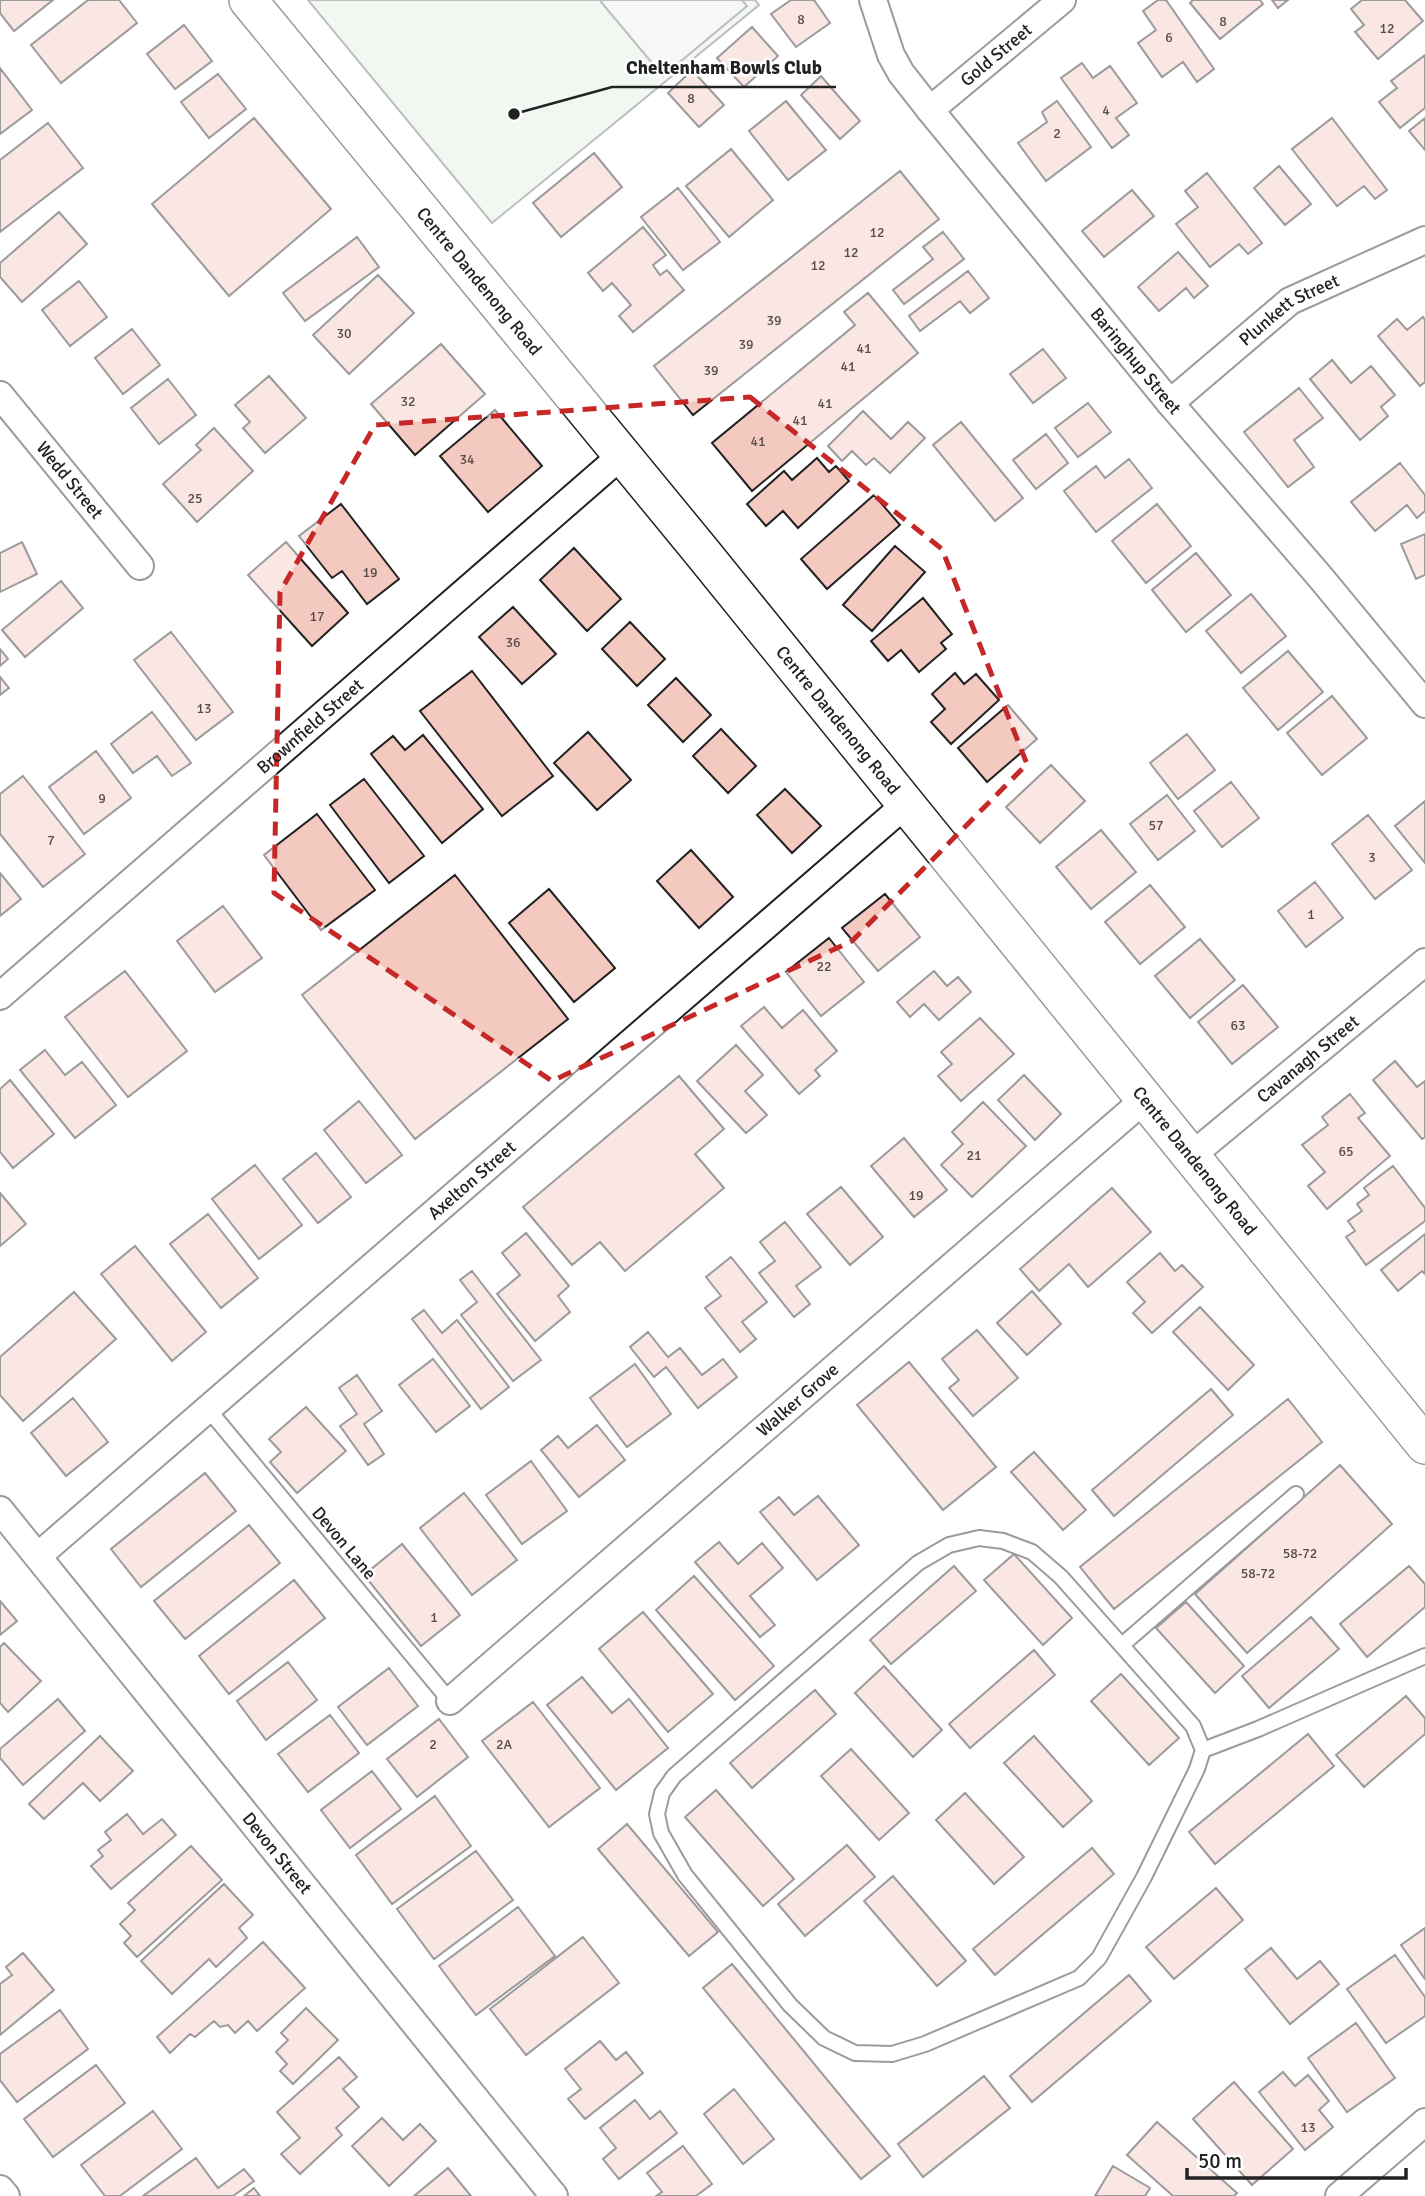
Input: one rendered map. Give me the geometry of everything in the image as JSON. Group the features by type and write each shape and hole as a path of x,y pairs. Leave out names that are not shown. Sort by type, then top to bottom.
{"main road":[{"name":"Centre Dandenong Road","path":"248,0 622,455 1425,1445"}],"street":[{"name":"Baringhup Street","path":"873,0 891,55 901,73 930,110 1170,403 1425,704"},
{"name":"Gold Street","path":"930,110 1062,0"},
{"name":"Plunkett Street","path":"1170,403 1290,301 1425,240"},
{"name":"Wedd Street","path":"0,395 140,566"},
{"name":"Brownfield Street","path":"0,996 622,455"},
{"name":"Axelton Street","path":"38,1556 905,805"},
{"name":"Cavanagh Street","path":"1191,1156 1425,962"},
{"name":"Walker Grove","path":"450,1701 1145,1099"},
{"name":"Devon Street","path":"0,1510 554,2196"},
{"path":"1339,2196 1425,2122"},
{"path":"0,2189 6,2196"}],"lane":[{"name":"Devon Lane","path":"208,1409 450,1701"},
{"path":"1122,1645 1296,1494"},
{"path":"979,1538 1003,1541 1032,1552 1061,1577 1193,1726 1203,1750 1197,1769 1144,1877 1099,1958 1079,1978 925,2044 892,2054 855,2053 824,2038 790,2006 685,1875 661,1833 657,1814 662,1793 674,1776 918,1563 949,1545 979,1538"},
{"path":"1203,1750 1258,1729 1425,1656"}],"highlighted area":[{"path":"750,397 942,549 1027,764 852,941 552,1081 274,893 280,592 375,425"}],"green space":[{"path":"308,0 755,0 759,5 492,223"}],"shaded area":[{"path":"742,0 747,6 663,76 601,2"}],"building":[{"path":"0,0 53,0 14,31 0,13"},
{"path":"88,0 119,0 137,23 61,83 31,45"},
{"path":"791,0 814,0 830,23 796,47 771,14"},
{"path":"1158,0 1166,0 1214,69 1197,82 1183,62 1162,77 1138,43 1156,30 1143,11"},
{"path":"1193,0 1260,0 1263,4 1220,39 1190,3"},
{"path":"1272,0 1288,0 1278,8"},
{"path":"1362,0 1405,0 1423,21 1378,59 1355,32 1364,25 1351,9"},
{"path":"184,25 212,61 175,89 147,54"},
{"path":"752,27 778,56 744,87 717,58"},
{"path":"1425,55 1425,108 1400,128 1379,102 1397,88 1391,81"},
{"path":"1082,63 1093,78 1110,66 1137,103 1116,118 1129,135 1112,148 1061,78"},
{"path":"0,68 32,110 0,134"},
{"path":"692,70 724,105 699,127 668,93"},
{"path":"218,74 246,109 209,138 181,102"},
{"path":"821,76 860,121 840,139 801,95"},
{"path":"786,101 826,150 788,180 749,131"},
{"path":"1057,101 1091,147 1046,181 1018,143 1047,122 1042,112"},
{"path":"254,118 331,209 229,296 152,204"},
{"path":"1332,118 1387,190 1375,199 1364,186 1337,206 1292,149"},
{"path":"1425,118 1425,150 1409,131"},
{"path":"48,123 83,168 0,232 0,160"},
{"path":"731,149 773,200 729,237 686,186"},
{"path":"594,153 622,187 561,237 533,203"},
{"path":"1279,166 1311,204 1285,225 1254,188"},
{"path":"900,171 939,219 693,415 654,366"},
{"path":"1207,173 1262,243 1248,254 1239,244 1210,267 1176,224 1198,207 1185,191"},
{"path":"678,188 720,242 683,270 641,217"},
{"path":"1132,190 1154,216 1104,257 1082,231"},
{"path":"59,212 87,244 22,302 0,277 0,263"},
{"path":"643,227 666,255 653,265 660,275 667,270 684,290 633,332 619,316 631,305 612,283 603,291 588,273"},
{"path":"943,232 964,259 904,304 893,290 933,259 923,247"},
{"path":"357,237 379,267 305,321 283,293"},
{"path":"1178,252 1208,286 1194,298 1186,288 1159,311 1138,287"},
{"path":"968,271 989,298 970,313 960,301 920,331 909,316"},
{"path":"378,275 414,313 349,374 313,335"},
{"path":"79,281 107,317 70,346 42,310"},
{"path":"868,293 918,353 752,491 712,443 855,325 844,312"},
{"path":"1423,317 1425,382 1420,386 1378,336 1397,319 1407,330"},
{"path":"132,329 160,365 123,394 95,358"},
{"path":"441,344 485,394 415,455 371,404"},
{"path":"1043,349 1066,378 1033,403 1010,374"},
{"path":"1332,360 1351,383 1371,366 1395,395 1381,407 1388,416 1360,440 1310,379"},
{"path":"269,376 306,418 265,453 243,428 250,422 235,405"},
{"path":"168,379 196,415 159,444 131,408"},
{"path":"1299,388 1323,418 1294,440 1314,467 1288,487 1244,432"},
{"path":"1088,403 1111,432 1078,457 1055,428"},
{"path":"495,410 542,466 488,512 440,456"},
{"path":"863,411 891,439 908,422 925,438 890,473 874,458 866,465 852,451 842,461 828,446"},
{"path":"961,422 1023,498 995,521 933,445"},
{"path":"214,428 253,471 197,522 163,484 201,450 196,445"},
{"path":"1046,434 1068,463 1036,489 1013,460"},
{"path":"817,458 829,472 836,466 849,481 798,528 783,511 766,526 747,504 784,471 792,480"},
{"path":"1129,459 1152,488 1096,532 1064,491 1096,466 1105,478"},
{"path":"1400,463 1425,495 1425,511 1417,518 1407,505 1375,531 1351,502"},
{"path":"874,495 900,525 827,589 801,559"},
{"path":"341,504 399,579 367,604 342,571 332,578 299,536"},
{"path":"1157,504 1191,546 1146,583 1112,541"},
{"path":"1425,534 1425,575 1416,579 1401,544"},
{"path":"22,542 37,574 0,592 0,553"},
{"path":"286,542 348,613 312,646 248,575"},
{"path":"895,546 925,572 872,631 843,605"},
{"path":"574,548 621,599 587,631 540,580"},
{"path":"1196,553 1231,595 1186,632 1152,590"},
{"path":"61,581 83,608 25,657 2,630"},
{"path":"1251,594 1286,636 1241,673 1206,631"},
{"path":"923,598 952,634 941,643 946,649 919,672 901,650 888,661 871,641"},
{"path":"513,607 556,654 522,684 479,637"},
{"path":"630,622 665,659 637,686 602,649"},
{"path":"171,632 233,712 196,740 134,660"},
{"path":"0,649 8,659 0,666"},
{"path":"1288,651 1323,692 1278,730 1243,688"},
{"path":"472,671 553,776 502,816 420,711"},
{"path":"955,673 964,684 976,674 999,700 951,744 931,722 945,709 932,694"},
{"path":"0,677 9,688 0,695"},
{"path":"676,678 711,715 683,742 648,705"},
{"path":"1332,696 1367,738 1322,775 1287,733"},
{"path":"1008,705 1037,739 987,782 958,748"},
{"path":"152,712 191,763 172,776 157,756 133,773 111,744"},
{"path":"721,729 756,766 728,793 693,756"},
{"path":"588,732 631,780 597,810 554,763"},
{"path":"1187,734 1215,770 1178,799 1150,763"},
{"path":"423,735 483,809 442,843 371,754 393,736 405,750"},
{"path":"96,751 131,798 84,834 49,787"},
{"path":"1051,765 1085,801 1040,843 1006,807"},
{"path":"23,776 85,854 43,887 0,834 0,794"},
{"path":"364,779 424,856 389,883 330,805"},
{"path":"1231,782 1259,818 1222,847 1194,811"},
{"path":"785,789 821,826 792,853 757,815"},
{"path":"1167,795 1195,831 1158,860 1130,824"},
{"path":"1425,801 1425,863 1395,826"},
{"path":"317,814 375,890 321,930 264,855"},
{"path":"1368,815 1412,870 1375,899 1332,844"},
{"path":"1101,830 1136,872 1091,909 1056,867"},
{"path":"691,850 733,897 699,928 657,881"},
{"path":"0,873 21,899 0,916"},
{"path":"455,875 568,1019 415,1139 302,995"},
{"path":"1315,882 1343,918 1306,947 1278,911"},
{"path":"1150,885 1185,927 1140,964 1105,922"},
{"path":"549,889 615,968 574,1002 509,923"},
{"path":"885,894 920,937 878,971 842,928"},
{"path":"223,906 262,958 215,992 177,941"},
{"path":"829,938 864,982 821,1016 786,972"},
{"path":"1200,939 1235,980 1190,1018 1155,976"},
{"path":"125,971 187,1051 128,1097 65,1017"},
{"path":"934,971 947,986 958,977 971,992 939,1020 924,1004 910,1017 897,1002"},
{"path":"1243,985 1278,1027 1232,1064 1198,1022"},
{"path":"764,1007 782,1028 803,1010 837,1051 815,1070 820,1076 799,1094 741,1026"},
{"path":"980,1018 1014,1054 961,1101 938,1076 952,1064 941,1052"},
{"path":"736,1045 763,1075 745,1091 767,1115 746,1133 697,1081"},
{"path":"45,1050 65,1075 82,1062 116,1105 75,1138 20,1070"},
{"path":"1395,1061 1417,1087 1425,1081 1425,1137 1422,1139 1373,1080"},
{"path":"1024,1075 1061,1114 1035,1140 998,1100"},
{"path":"679,1076 724,1129 695,1154 724,1188 625,1271 600,1242 572,1265 523,1207"},
{"path":"10,1080 54,1134 13,1168 0,1152 0,1089"},
{"path":"1350,1094 1365,1113 1358,1118 1390,1156 1327,1209 1308,1186 1325,1172 1302,1145 1328,1125 1322,1117"},
{"path":"359,1101 402,1155 366,1183 324,1130"},
{"path":"983,1102 1026,1146 972,1197 941,1165 963,1144 952,1132"},
{"path":"904,1138 947,1190 914,1217 871,1166"},
{"path":"316,1153 351,1197 318,1223 283,1179"},
{"path":"255,1165 302,1225 259,1259 212,1199"},
{"path":"1393,1166 1425,1208 1425,1221 1366,1265 1346,1237 1355,1231 1348,1221 1362,1211 1357,1204 1369,1195 1364,1188"},
{"path":"841,1187 883,1237 850,1265 807,1214"},
{"path":"1112,1188 1151,1232 1088,1287 1069,1264 1039,1291 1020,1269"},
{"path":"0,1193 26,1224 0,1246"},
{"path":"208,1214 258,1278 221,1308 170,1244"},
{"path":"785,1222 821,1267 796,1286 810,1304 794,1317 759,1273 775,1261 760,1242"},
{"path":"526,1233 569,1286 558,1296 570,1312 535,1341 497,1294 520,1275 502,1253"},
{"path":"1425,1234 1425,1274 1422,1271 1398,1291 1381,1270"},
{"path":"135,1246 206,1332 172,1361 101,1274"},
{"path":"1160,1253 1175,1271 1182,1265 1203,1287 1152,1333 1133,1313 1145,1302 1127,1282"},
{"path":"731,1257 767,1302 742,1322 756,1339 740,1352 705,1308 721,1296 706,1277"},
{"path":"472,1271 541,1360 513,1381 461,1315 477,1302 460,1280"},
{"path":"1032,1291 1061,1324 1027,1355 997,1323"},
{"path":"74,1292 116,1339 23,1421 0,1395 0,1357"},
{"path":"1200,1307 1254,1365 1228,1390 1173,1332"},
{"path":"424,1310 442,1333 457,1320 509,1387 481,1409 412,1319"},
{"path":"977,1330 1018,1378 973,1416 949,1388 959,1380 942,1359"},
{"path":"648,1332 668,1357 680,1348 702,1375 723,1359 737,1377 698,1408 666,1367 654,1377 630,1347"},
{"path":"433,1359 470,1406 436,1432 399,1385"},
{"path":"909,1362 996,1467 943,1510 857,1405"},
{"path":"635,1364 671,1414 627,1447 590,1398"},
{"path":"357,1375 382,1411 364,1424 384,1454 368,1465 340,1426 357,1414 339,1388"},
{"path":"1211,1389 1233,1415 1114,1516 1092,1490"},
{"path":"73,1398 108,1442 66,1476 31,1433"},
{"path":"1288,1399 1322,1442 1114,1609 1080,1567"},
{"path":"306,1407 346,1451 297,1493 270,1462 281,1452 269,1439"},
{"path":"597,1425 625,1460 579,1497 541,1450 558,1436 568,1448"},
{"path":"1034,1452 1086,1510 1063,1530 1011,1472"},
{"path":"531,1461 567,1511 522,1544 486,1495"},
{"path":"1340,1465 1392,1524 1247,1653 1195,1594"},
{"path":"205,1473 236,1511 141,1587 111,1549"},
{"path":"464,1493 517,1560 472,1595 420,1528"},
{"path":"818,1496 859,1545 817,1580 760,1512 779,1497 794,1515"},
{"path":"249,1525 280,1563 185,1639 154,1601"},
{"path":"719,1542 738,1564 762,1543 783,1568 750,1596 775,1625 760,1637 695,1562"},
{"path":"402,1544 460,1615 421,1646 364,1575"},
{"path":"1014,1554 1072,1618 1043,1645 984,1580"},
{"path":"954,1566 976,1591 891,1664 870,1640"},
{"path":"1409,1566 1425,1584 1425,1607 1367,1657 1340,1624"},
{"path":"694,1576 774,1666 735,1700 656,1610"},
{"path":"294,1580 325,1618 229,1694 199,1656"},
{"path":"0,1601 17,1621 0,1635"},
{"path":"1186,1602 1244,1666 1215,1693 1156,1628"},
{"path":"643,1612 713,1694 668,1732 599,1649"},
{"path":"1311,1617 1339,1649 1269,1708 1242,1676"},
{"path":"4,1643 41,1681 8,1712 0,1703 0,1647"},
{"path":"1034,1650 1055,1675 970,1748 949,1724"},
{"path":"288,1662 317,1700 266,1740 237,1701"},
{"path":"884,1666 942,1730 913,1757 855,1693"},
{"path":"389,1668 418,1706 367,1745 338,1707"},
{"path":"1121,1674 1179,1738 1149,1765 1091,1701"},
{"path":"582,1677 612,1713 629,1699 668,1748 616,1790 547,1705"},
{"path":"815,1690 836,1714 752,1788 730,1763"},
{"path":"1406,1696 1425,1718 1425,1734 1364,1787 1336,1755"},
{"path":"58,1699 85,1731 23,1785 0,1758 0,1749"},
{"path":"533,1702 600,1788 549,1827 482,1741"},
{"path":"330,1715 359,1753 308,1792 278,1754"},
{"path":"439,1719 468,1757 417,1797 387,1759"},
{"path":"1308,1734 1334,1766 1215,1864 1189,1832"},
{"path":"100,1736 133,1771 100,1801 83,1783 44,1819 29,1804"},
{"path":"1034,1736 1092,1801 1063,1827 1004,1763"},
{"path":"851,1749 909,1813 879,1840 821,1776"},
{"path":"372,1771 401,1809 350,1848 321,1810"},
{"path":"716,1790 794,1879 763,1906 685,1817"},
{"path":"965,1793 1024,1857 994,1884 936,1820"},
{"path":"435,1796 471,1846 392,1904 356,1855"},
{"path":"127,1814 143,1834 162,1819 176,1835 111,1889 91,1866 103,1856 98,1850 111,1840 105,1832"},
{"path":"627,1824 718,1932 689,1956 598,1849"},
{"path":"847,1845 875,1877 805,1936 778,1904"},
{"path":"191,1846 222,1880 137,1957 124,1943 131,1936 120,1924 135,1910 128,1903"},
{"path":"1092,1848 1114,1874 995,1975 973,1949"},
{"path":"476,1851 513,1900 434,1959 397,1909"},
{"path":"893,1876 966,1961 937,1986 864,1901"},
{"path":"224,1884 253,1915 239,1928 247,1938 216,1967 209,1959 172,1994 141,1961"},
{"path":"1216,1888 1243,1920 1174,1979 1146,1947"},
{"path":"518,1907 555,1956 476,2015 439,1966"},
{"path":"1425,1928 1425,1979 1401,1945"},
{"path":"583,1937 619,1983 526,2055 490,2009"},
{"path":"263,1942 305,1988 257,2031 248,2021 235,2033 228,2025 220,2027 214,2021 195,2037 190,2034 170,2053 157,2037"},
{"path":"1271,1948 1297,1979 1320,1961 1339,1984 1290,2024 1245,1969"},
{"path":"23,1953 54,1990 0,2035 0,1984 12,1975 6,1967"},
{"path":"1395,1955 1425,1997 1425,2016 1386,2043 1347,1989"},
{"path":"732,1964 890,2156 861,2179 703,1988"},
{"path":"1129,1975 1151,2001 1032,2102 1010,2076"},
{"path":"306,2008 338,2040 293,2084 280,2071 287,2064 276,2052 288,2040 281,2033"},
{"path":"60,2010 88,2049 17,2102 0,2080 0,2054"},
{"path":"1356,2023 1395,2078 1347,2112 1308,2058"},
{"path":"600,2041 616,2060 626,2052 643,2073 585,2119 568,2099 581,2089 565,2069"},
{"path":"339,2057 357,2077 343,2089 359,2107 336,2128 342,2135 300,2174 281,2154 300,2138 277,2112"},
{"path":"96,2065 125,2103 53,2157 24,2119"},
{"path":"1283,2072 1295,2086 1308,2075 1329,2101 1319,2110 1333,2127 1305,2150 1259,2092"},
{"path":"984,2076 1010,2108 923,2177 898,2144"},
{"path":"1234,2082 1293,2149 1252,2185 1193,2119"},
{"path":"734,2089 774,2139 743,2164 704,2114"},
{"path":"635,2100 650,2119 660,2111 677,2133 619,2179 603,2159 616,2148 600,2128"},
{"path":"153,2111 182,2149 120,2196 105,2196 81,2165"},
{"path":"382,2118 403,2140 420,2124 436,2141 389,2186 352,2146"},
{"path":"1157,2122 1237,2193 1234,2196 1173,2196 1127,2155"},
{"path":"683,2146 712,2184 696,2196 656,2196 662,2192 647,2173"},
{"path":"196,2158 218,2188 244,2169 254,2181 233,2196 143,2196"},
{"path":"1113,2166 1150,2188 1145,2196 1095,2196"},
{"path":"448,2168 471,2196 414,2196"},
{"path":"254,2188 260,2196 244,2196"}],"place":[{"name":"Cheltenham Bowls Club","path":"514,114"}]}
